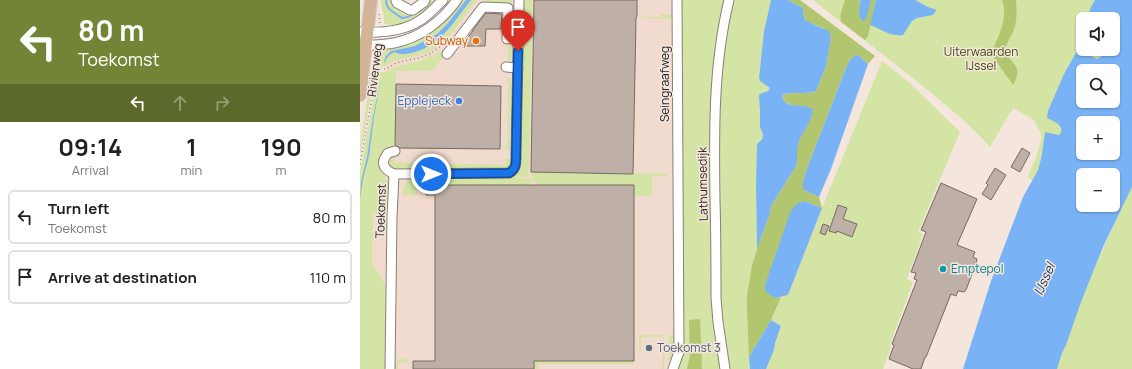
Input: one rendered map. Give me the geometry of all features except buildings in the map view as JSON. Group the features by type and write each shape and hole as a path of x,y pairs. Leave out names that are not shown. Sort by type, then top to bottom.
{"main road":[{"name":"Rivierweg","path":"360,95 368,46 371,0"}],"street":[{"path":"396,0 397,3 410,10 415,9 425,0"},
{"path":"369,32 398,30 410,26 419,21 443,0"},
{"path":"368,46 394,43 420,34 432,26 457,0"},
{"name":"Seingraafweg","path":"673,369 679,352 677,0"},
{"name":"Lathumsedijk","path":"725,369 716,298 714,148 715,104 719,58 729,0"},
{"name":"Toekomst","path":"390,369 394,174 509,173 514,170 518,68 518,1"},
{"path":"447,54 483,7 508,8 507,39"},
{"path":"506,68 518,68"},
{"path":"394,174 386,170 383,161 388,153 395,151"}],"path":[{"name":"Rivierweg","path":"369,32 380,16 379,12"},
{"path":"377,70 386,69 396,63 424,56 446,42"},
{"name":"Rivierweg","path":"360,164 377,70 368,46"}],"shaded area":[{"path":"475,0 707,0 713,369 361,369 360,362 383,84 387,64"}],"green space":[{"path":"381,0 394,0 410,13 430,0 436,0 419,15 412,19 391,25 384,23"},
{"path":"460,0 477,0 445,41 427,53 396,61 381,67 381,49 403,44"},
{"path":"486,0 512,0 510,47 512,49 510,64 508,64 509,6 482,5 450,47 448,45"},
{"path":"524,0 532,0 529,177 520,177 517,173 520,168"},
{"path":"681,0 727,0 713,179 723,369 678,369 683,352"},
{"path":"731,0 771,0 764,31 759,78 760,81 770,88 768,91 760,94 760,127 763,136 759,141 756,185 757,249 752,265 747,295 750,369 727,369 720,325 716,137 724,41"},
{"path":"788,0 800,0 875,56 868,64 858,56 851,59 848,63 803,181 806,191 819,197 822,208 804,201 765,285 766,291 770,294 776,298 781,297 771,320 749,357 747,295 752,265 771,206 796,166 798,144 804,129 812,116 804,106 792,106 784,101 782,95 816,91 826,66 831,37 824,28 805,20 803,8"},
{"name":"Uiterwaarden IJssel","path":"813,0 1131,0 1120,12 1076,12 1076,56 1103,56 1099,64 1076,64 1076,93 1063,133 1032,180 1028,177 1041,141 1041,134 1034,120 1013,108 990,147 942,102"},
{"path":"845,0 860,0 859,4 870,3 871,0 876,0 868,36 865,40 841,22 841,13"},
{"path":"1002,0 1016,0 1015,26 1006,45 1005,51 1016,66 1017,70 1016,79 1013,85 991,54 1002,27 1004,7"},
{"path":"661,14 674,15 674,19 641,18 661,17"},
{"path":"446,47 449,49 432,71 396,71 395,148 387,149 381,153 378,160 379,168 388,182 390,189 388,231 386,231 374,210 373,211 372,262 386,286 386,369 360,369 360,173 378,73 388,71 398,66 420,61 440,52"},
{"path":"882,61 911,84 960,132 918,232 923,234 907,279 913,282 890,344 891,347 883,369 766,369 774,350 781,326 771,320 781,297 788,295"},
{"path":"371,72 375,73 360,155 360,147"},
{"path":"507,78 510,78 511,82 510,150 506,150 505,147 507,147"},
{"path":"395,156 395,163 506,165 506,159 510,158 512,160 511,167 507,169 394,169 390,166 390,161 392,157"},
{"path":"531,172 667,174 667,176 652,176 652,196 634,196 633,185 537,185 537,182 533,182"},
{"path":"516,174 520,178 532,179 531,185 417,185 417,195 402,195 403,188 406,184 410,180 416,178 510,178"},
{"path":"1132,186 1132,369 1057,369 1082,299"},
{"path":"700,319 702,369 687,369 690,356 689,320"},
{"path":"639,335 664,335 664,369 662,369 663,337 641,337 641,350 639,350"},
{"path":"669,335 674,335 674,355 671,361 669,359"},
{"path":"407,358 407,363 398,363 398,369 393,369 398,361"},
{"path":"534,361 634,361 633,364 538,364 538,369 534,369"}],"water":[{"path":"466,0 471,0 440,38 424,49 415,52 403,54 396,52 392,53 384,62 386,56 391,51 415,46 437,34 448,23"},
{"path":"771,0 788,0 803,8 805,20 828,30 831,37 826,66 816,91 782,95 783,99 787,103 806,106 813,109 809,123 798,144 796,166 771,206 770,213 757,249 757,144 762,139 763,135 760,127 759,95 768,91 770,88 760,81 759,78 764,31"},
{"path":"860,0 871,0 866,19 863,21 859,16"},
{"path":"876,0 915,0 935,9 936,11 933,15 917,18 912,21 903,35 894,35 870,25"},
{"name":"IJssel","path":"1095,0 1132,0 1132,187 1120,212 1120,168 1076,168 1076,212 1120,212 1103,247 1057,369 963,369 991,281 1023,197 1038,170 1045,132 1059,135 1061,132 1060,126 1056,122 1047,118 1048,111 1064,74 1076,53 1076,56 1091,56 1097,59 1101,56 1120,56 1120,12 1090,12"},
{"path":"856,55 868,64 831,169 819,197 803,189 803,181 848,63"},
{"path":"381,78 369,156 360,199 361,182"},
{"path":"804,201 822,208 788,295 776,298 771,296 765,290 765,285 791,210 797,204"},
{"path":"771,320 781,326 774,350 766,369 750,369 749,357"}],"waterway":[{"path":"386,0 389,9 402,18 413,14"}],"place":[{"name":"Subway","path":"476,41"},
{"name":"Epplejeck","path":"459,101"},
{"name":"Emptepol","path":"943,269"},
{"name":"Toekomst 3","path":"649,348"}],"route":[{"path":"431,174 509,173 514,170 516,154 518,51"}]}
